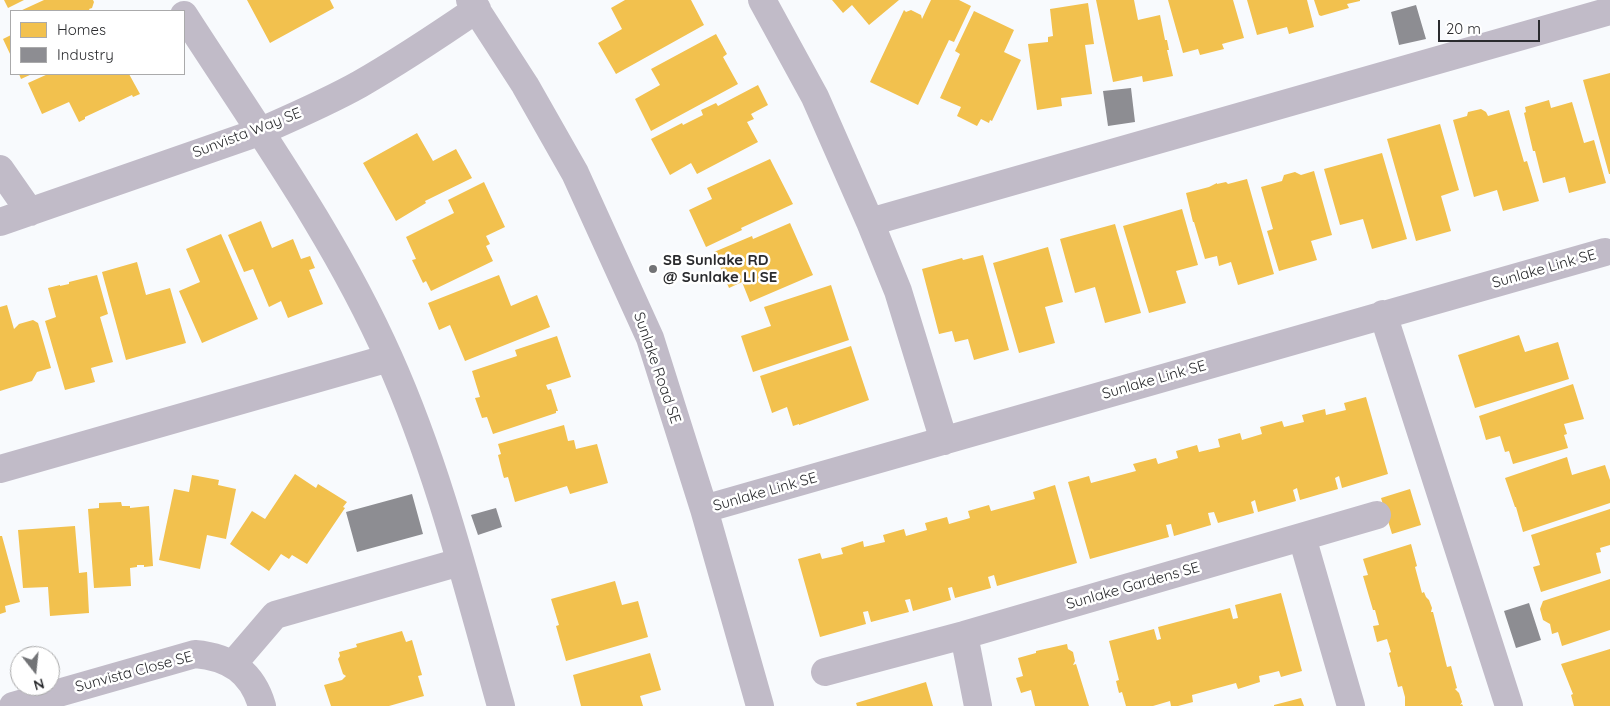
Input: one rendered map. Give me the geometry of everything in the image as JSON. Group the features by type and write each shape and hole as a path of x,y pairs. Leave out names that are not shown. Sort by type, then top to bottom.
{"street":[{"path":"762,0 816,97 870,222 898,291 944,441"},
{"name":"Sunvista Way SE","path":"0,222 259,132 296,116 358,85 414,52 474,5"},
{"name":"Sunlake Road SE","path":"474,5 525,85 575,173 650,338 704,509 760,706"},
{"path":"870,222 1610,11"},
{"path":"185,17 297,188 356,288 389,358 440,490 501,706"},
{"path":"0,169 30,212"},
{"name":"Sunlake Link SE","path":"704,509 1383,314 1608,257"},
{"path":"1383,314 1509,706"},
{"path":"0,469 389,358"},
{"name":"Sunlake Gardens SE","path":"825,672 964,635 1377,515"},
{"path":"1302,538 1351,706"},
{"path":"232,664 275,615 460,562"},
{"path":"964,635 978,706"},
{"name":"Sunvista Close SE","path":"18,705 196,654 213,656 232,664 243,672 251,680 262,706"}],"building: Homes":[{"path":"4,0 24,0 8,8"},
{"path":"44,0 93,0 94,2 90,10 22,10"},
{"path":"247,0 330,0 334,8 270,43"},
{"path":"625,0 691,0 704,25 616,74 598,43 622,29 611,8"},
{"path":"832,0 899,0 869,25 852,5 843,13"},
{"path":"931,0 959,0 971,6 954,42 949,40 918,105 870,82 904,10 906,12 911,10 921,15 922,19"},
{"path":"1096,0 1134,0 1138,20 1160,15 1165,40 1167,40 1169,50 1167,50 1173,76 1143,82 1142,76 1113,82"},
{"path":"1168,0 1233,0 1244,38 1222,44 1224,49 1200,55 1198,49 1183,53"},
{"path":"1247,0 1307,0 1314,27 1289,34 1287,27 1257,35"},
{"path":"1314,0 1360,1 1347,4 1349,8 1321,16"},
{"path":"1088,3 1094,44 1085,45 1092,94 1061,98 1062,106 1037,110 1028,44 1048,42 1048,37 1053,36 1050,9"},
{"path":"974,11 1014,30 1004,52 1021,60 992,121 990,120 989,123 981,119 977,126 957,116 961,107 940,98 960,54 955,51"},
{"path":"716,34 727,54 723,57 738,84 651,131 635,99 660,85 651,69"},
{"path":"10,36 10,54 3,39"},
{"path":"1610,73 1610,174 1609,174 1583,80"},
{"path":"19,75 30,75 21,79"},
{"path":"46,75 130,75 140,94 133,97 132,95 85,117 85,119 79,122 69,102 42,114 28,83"},
{"path":"758,85 768,105 751,114 754,119 747,122 758,142 697,174 691,163 670,175 651,139 682,123 683,125 703,115 701,110 716,103 718,106"},
{"path":"1549,100 1551,108 1572,102 1584,143 1594,140 1606,183 1569,193 1565,177 1543,183 1524,113 1526,112 1525,107"},
{"path":"1481,109 1488,116 1509,110 1524,162 1527,161 1539,201 1503,211 1497,190 1474,197 1453,120 1467,116 1468,112"},
{"path":"1440,124 1459,190 1441,196 1451,231 1416,241 1387,139"},
{"path":"417,133 433,161 456,149 472,178 425,201 426,203 396,221 363,163"},
{"path":"1382,153 1407,239 1372,249 1363,219 1340,225 1324,169"},
{"path":"770,159 793,204 741,228 742,230 706,247 689,210 712,199 707,188"},
{"path":"1314,171 1332,235 1311,241 1317,260 1279,271 1267,231 1273,229 1261,187 1282,181 1284,175 1295,172 1301,175"},
{"path":"1247,179 1274,274 1238,285 1231,262 1219,266 1217,256 1205,259 1186,193 1217,183 1226,182 1228,184"},
{"path":"484,182 505,227 486,236 490,244 486,246 493,261 431,291 426,281 423,283 412,260 416,259 406,237 454,213 448,200"},
{"path":"1182,209 1198,265 1176,271 1186,303 1149,313 1123,226"},
{"path":"261,221 272,248 293,239 301,259 310,256 315,268 309,270 323,304 288,318 281,301 269,307 253,269 244,272 228,235"},
{"path":"790,223 813,275 750,302 742,282 729,288 714,252 752,236 753,239"},
{"path":"1115,224 1141,313 1105,323 1095,287 1075,293 1060,239"},
{"path":"221,234 258,319 202,343 179,291 200,282 186,249"},
{"path":"1048,247 1063,302 1045,307 1055,343 1019,353 993,263"},
{"path":"983,255 1009,350 974,360 968,339 955,342 952,331 939,334 922,269 962,258 963,260"},
{"path":"137,262 146,295 170,288 186,343 126,360 102,272"},
{"path":"97,275 108,314 100,317 113,362 91,368 95,382 65,390 45,321 56,317 48,288 69,284 69,282"},
{"path":"499,275 511,306 537,295 550,327 465,361 450,325 439,330 428,303"},
{"path":"831,285 849,340 753,372 741,336 771,326 764,307"},
{"path":"7,305 14,329 19,324 33,320 38,323 51,368 37,372 32,381 0,391 0,307"},
{"path":"1519,335 1525,352 1558,342 1569,379 1475,408 1458,355"},
{"path":"557,336 571,377 546,385 548,390 551,389 558,411 493,434 487,417 482,418 475,398 480,397 472,371 517,356 515,350"},
{"path":"851,346 869,400 793,426 787,407 772,413 760,376"},
{"path":"1573,384 1584,419 1564,424 1567,434 1564,435 1568,448 1513,464 1509,451 1505,452 1500,436 1486,440 1479,416"},
{"path":"1366,397 1388,474 1342,488 1339,476 1335,478 1338,489 1300,500 1297,488 1293,490 1296,501 1258,512 1255,500 1251,502 1254,513 1218,523 1214,512 1208,513 1211,525 1174,536 1171,524 1166,525 1169,537 1090,559 1068,482 1089,476 1091,483 1136,471 1133,464 1156,458 1158,464 1178,458 1176,451 1197,445 1199,452 1220,447 1218,439 1240,433 1242,440 1262,434 1260,427 1282,421 1284,427 1304,422 1302,415 1325,409 1326,415 1346,410 1344,403"},
{"path":"564,425 568,441 574,440 576,449 597,444 608,483 570,494 567,486 515,502 508,477 504,478 503,475 498,455 501,454 498,444"},
{"path":"1567,457 1572,475 1605,465 1610,480 1610,503 1523,532 1505,478"},
{"path":"295,474 316,488 318,484 347,502 343,507 345,508 307,564 292,555 289,559 281,554 269,571 230,544 252,511 265,519"},
{"path":"192,475 219,480 218,485 236,489 226,539 207,535 200,569 159,560 174,489 189,492"},
{"path":"1055,485 1077,563 997,586 994,575 988,577 991,588 955,598 952,587 948,588 951,600 913,611 910,599 905,600 909,612 871,622 868,611 863,612 866,624 820,637 798,559 820,553 822,559 843,554 841,548 863,541 864,547 885,542 883,535 904,529 906,536 927,530 925,523 947,517 949,524 970,518 968,511 989,505 991,511 1035,499 1033,492"},
{"path":"1410,489 1421,525 1392,534 1381,498"},
{"path":"121,502 122,506 130,506 130,508 149,506 153,566 144,567 144,565 137,565 137,567 130,568 131,586 94,588 88,509 99,508 99,503"},
{"path":"1610,509 1610,545 1600,548 1601,552 1596,553 1601,573 1541,592 1533,567 1540,565 1531,535"},
{"path":"75,526 79,573 87,572 89,613 50,616 48,587 23,588 18,530"},
{"path":"0,536 2,536 20,602 5,606 6,612 0,614"},
{"path":"1411,544 1422,593 1424,592 1432,608 1431,612 1433,612 1447,667 1451,666 1457,688 1455,689 1459,693 1462,702 1460,705 1462,704 1463,706 1405,706 1405,697 1402,686 1398,687 1387,639 1377,642 1373,626 1379,625 1363,576 1368,575 1363,559"},
{"path":"1610,579 1610,630 1562,646 1558,632 1552,634 1550,624 1543,620 1540,609 1543,601"},
{"path":"615,581 622,605 638,601 648,637 566,661 556,626 559,625 551,599"},
{"path":"1281,593 1302,671 1281,677 1279,671 1259,676 1260,682 1238,689 1236,683 1192,695 1193,702 1178,706 1171,706 1170,701 1153,706 1126,706 1122,692 1119,693 1116,681 1119,680 1109,641 1154,629 1157,640 1161,639 1158,627 1230,608 1233,619 1238,618 1235,605"},
{"path":"402,631 406,642 412,640 422,675 418,676 424,696 389,706 331,706 324,685 342,680 346,676 343,674 338,659 340,656 339,652 357,647 356,644"},
{"path":"1067,644 1068,649 1073,652 1075,661 1073,665 1076,664 1089,706 1035,706 1031,690 1021,693 1016,678 1023,676 1018,658 1036,653 1036,651"},
{"path":"1610,649 1610,706 1574,706 1571,695 1573,694 1561,664"},
{"path":"650,653 661,690 640,696 643,706 581,706 573,675"},
{"path":"926,682 933,706 857,706 856,703"},
{"path":"1301,698 1304,706 1274,706 1274,705"}],"building: Industry":[{"path":"1416,5 1426,39 1399,45 1391,12"},
{"path":"1131,88 1135,122 1108,126 1103,91"},
{"path":"412,494 423,534 357,552 346,512"},
{"path":"496,508 502,527 478,535 471,515"},
{"path":"1529,603 1541,640 1516,648 1504,611"}],"place":[{"name":"SB Sunlake RD @ Sunlake LI SE","path":"653,269"}]}
